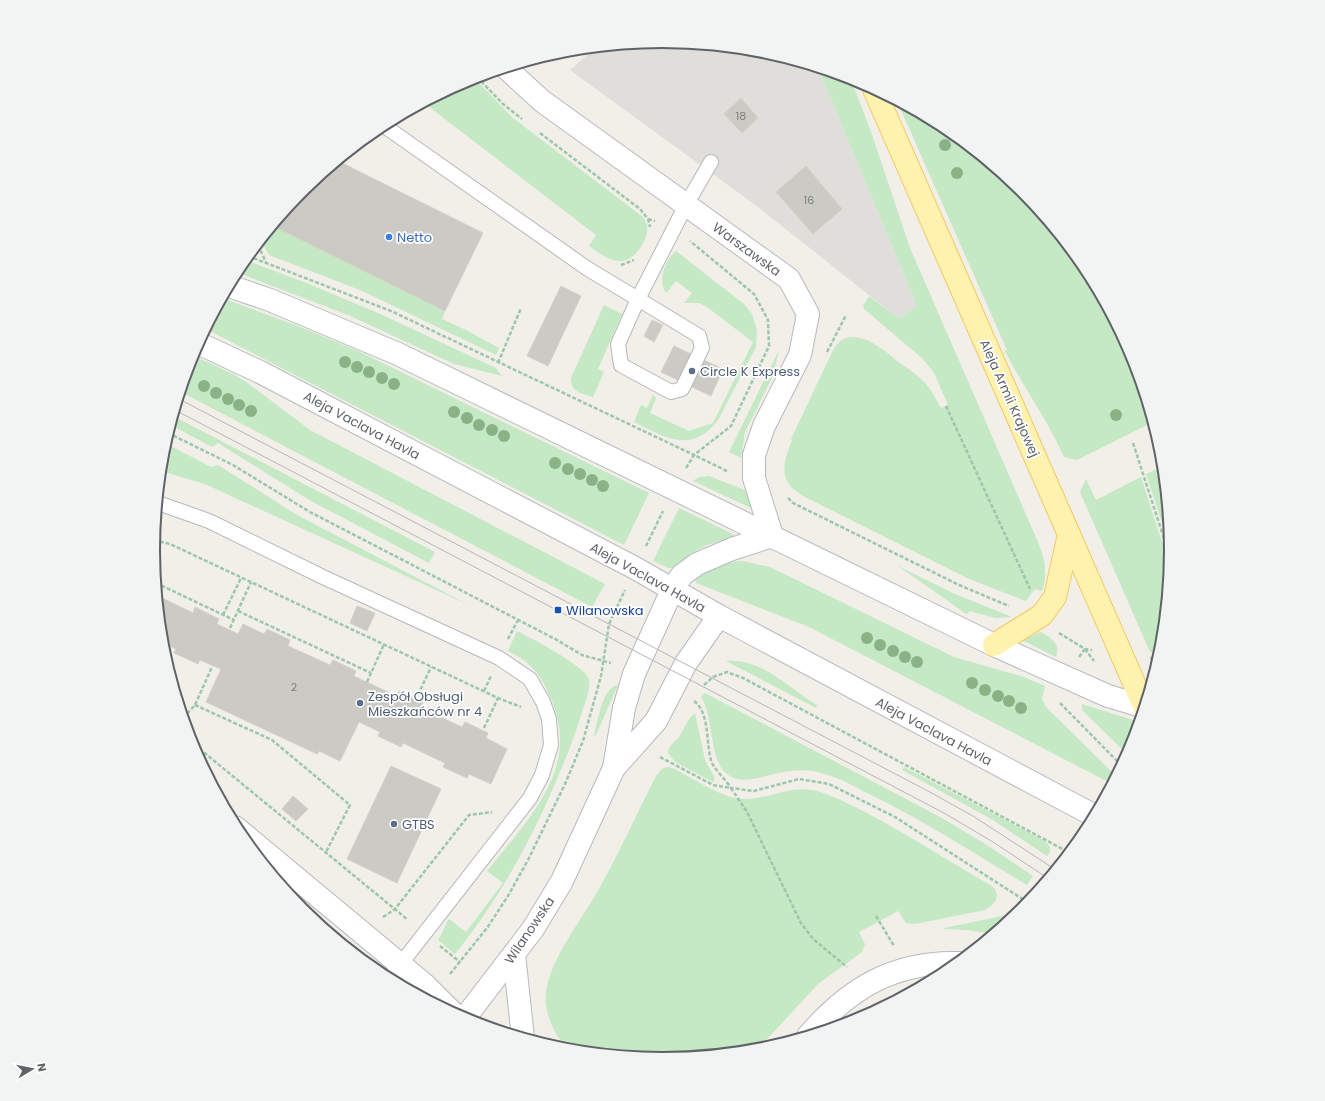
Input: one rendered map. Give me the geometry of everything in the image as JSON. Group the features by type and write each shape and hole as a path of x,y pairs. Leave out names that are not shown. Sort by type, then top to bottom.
{"main road":[{"name":"Warszawska","path":"510,72 542,101 789,280 808,314 800,355 764,426 754,455 754,478 772,536"},
{"name":"Aleja Armii Krajowej","path":"877,96 1141,701"},
{"path":"234,288 270,300 398,354 994,645 1108,696 1140,706"},
{"name":"Aleja Vaclava Havla","path":"204,346 260,372 673,588 719,616 1091,814"},
{"path":"994,645 1042,615 1055,597 1069,534"},
{"name":"Wilanowska","path":"468,1014 532,929 562,880 614,768 624,708 634,674 673,588 682,575 697,564 732,549 772,536"},
{"name":"Wilanowska","path":"614,768 656,721 686,663 719,616"},
{"path":"256,846 394,971 426,985 443,1002"},
{"path":"514,954 522,1033"},
{"path":"814,1029 849,996 876,978 906,967 950,962"}],"lane":[{"path":"389,129 588,269 638,300 698,336 702,348 682,390 671,392 621,365 618,344 638,300 686,205 711,162"},
{"path":"162,504 209,521 324,577 499,658 530,679 544,702 549,719 550,745 542,775 530,798 394,971"}],"path":[{"path":"482,82 503,104 528,123"},
{"path":"534,128 640,210 648,219 651,233"},
{"path":"254,258 391,311 694,456 731,426 770,346 768,320 754,294 674,229"},
{"path":"260,250 266,262"},
{"path":"588,269 596,256 620,265 636,260"},
{"path":"498,363 521,308"},
{"path":"946,406 1033,596"},
{"path":"174,436 233,465 310,512 582,655 590,658 603,659 634,674"},
{"path":"1133,443 1165,541"},
{"path":"160,542 170,544 498,698 527,709"},
{"path":"223,615 241,578"},
{"path":"230,628 251,582"},
{"path":"161,585 234,620"},
{"path":"238,611 371,673"},
{"path":"367,682 384,644"},
{"path":"187,713 195,704 212,667"},
{"path":"418,695 431,667"},
{"path":"703,686 713,677 727,672 742,678 1065,851"},
{"path":"690,705 696,696"},
{"path":"484,728 498,698"},
{"path":"693,700 698,704 704,717 712,763 747,812 801,923 813,939 847,967"},
{"path":"195,704 272,740 350,806 326,852"},
{"path":"201,750 460,962"},
{"path":"660,757 713,784 731,788 754,791 799,780 828,784 895,817 1024,900"},
{"path":"395,909 469,815 500,811"},
{"path":"876,916 906,967"}],"shaded area":[{"path":"662,48 728,52 793,65 820,74 917,306 899,319 758,207 570,70 589,54 630,49"}],"green space":[{"path":"820,74 853,85 870,129 910,248 1038,542 1045,567 1044,585 1042,591 1035,589 1026,601 969,579 803,496 789,484 786,478 784,471 791,439 834,348 841,341 857,337 874,344 923,381 941,408 948,405 934,373 923,359 864,309 863,306 869,296 899,319 917,306"},
{"path":"479,83 513,118 643,217 647,226 646,236 642,246 631,258 622,261 613,260 604,256 589,246 596,235 428,106"},
{"path":"900,108 942,133 994,173 1018,195 1061,245 1098,299 1113,328 1127,358 1149,424 1077,460 1064,457 1051,430 1005,351 1007,350"},
{"path":"278,228 445,311 442,319 499,348 496,355 360,290 269,255 264,246"},
{"path":"676,251 744,304 752,314 757,330 756,347 718,420 708,431 698,437 688,440 678,440 667,437 634,422 641,405 647,408 653,395 656,398 650,413 689,431 713,423 753,342 707,307 699,303 684,303 692,293 676,281 666,293 663,288 662,277 666,265"},
{"path":"251,262 304,282 378,313 496,368 502,376 454,364 348,315 243,275"},
{"path":"227,300 298,326 356,350 649,493 624,545 210,331"},
{"path":"604,305 622,314 598,369 604,372 593,397 578,392 571,383 571,378"},
{"path":"779,350 773,376 745,432 741,458 729,452"},
{"path":"198,358 233,374 249,384 310,430 605,584 592,607 185,394"},
{"path":"178,418 435,552 429,563 311,501 218,443 212,447 175,427"},
{"path":"171,446 211,467 218,465 297,515 469,605 205,484 166,473"},
{"path":"1158,469 1161,485 1164,530 1146,474"},
{"path":"709,476 745,490 753,509 693,481 699,477"},
{"path":"1141,477 1165,551 1161,616 1154,652 1150,652 1080,492 1086,479 1096,500"},
{"path":"679,508 733,534 735,537 707,545 690,554 672,568 668,568 653,561"},
{"path":"743,561 770,567 954,657 1021,676 1045,686 1042,699 1046,707 1113,773 1108,782 809,627 696,583 696,579 706,571 731,563"},
{"path":"898,566 955,594 1012,617 996,618 969,611 968,614 965,613"},
{"path":"517,631 557,653 578,667 589,679 588,691 566,757 547,802 527,843 495,899 455,954 438,940 446,924 449,919 466,932 503,883 487,871 533,813 546,792 555,771 560,748 559,724 551,699 543,683 530,665 508,651"},
{"path":"1041,632 1051,639 1056,645 1056,657 1022,640"},
{"path":"726,661 739,661 763,669 817,705 816,708"},
{"path":"618,685 595,737 594,735 597,722 604,698 613,687"},
{"path":"705,693 942,818 987,845 1033,876 1027,885 911,816 847,782 828,775 800,770 746,780 733,778 721,767 717,759 708,716 701,697"},
{"path":"1082,704 1133,720 1134,723 1123,751 1082,710"},
{"path":"695,713 705,760 715,778 713,782 675,762 668,753 671,746"},
{"path":"667,767 673,768 709,788 737,798 745,799 763,797 798,789 817,791 828,795 878,819 992,886 997,893 996,900 985,910 915,924 906,923 898,911 859,932 865,944 862,952 818,984 762,1043 728,1049 662,1053 597,1049 563,1043 551,1024 547,1009 546,992 549,978 568,938 593,899 656,776 662,769"},
{"path":"904,767 1045,841 1050,847 1050,852 1047,856 993,820 902,770"},
{"path":"1008,915 988,933 943,929"}],"building":[{"path":"741,98 758,118 742,133 724,114"},
{"name":"Netto","path":"343,163 483,233 445,311 278,228 307,195"},
{"path":"806,166 842,209 813,234 776,192"},
{"path":"561,286 581,296 548,366 527,356"},
{"path":"652,320 663,325 654,342 644,336"},
{"name":"Circle K Express","path":"674,346 723,369 711,396 661,372"},
{"path":"162,598 193,613 195,607 219,619 217,624 238,634 243,624 264,634 267,629 290,640 288,646 330,665 333,660 356,671 354,676 396,696 399,691 423,702 420,708 462,727 465,722 488,733 486,738 507,749 491,784 469,774 467,778 443,767 445,763 403,743 401,747 378,736 380,732 359,722 340,761 319,751 317,754 206,702 221,669 200,660 198,664 174,653 176,649 169,646"},
{"path":"357,606 375,613 367,631 350,623"},
{"name":"GTBS","path":"391,766 441,789 397,883 347,859"},
{"path":"293,796 308,809 296,821 282,809"}],"tram line":[{"path":"183,401 928,791 973,816 1052,867"},
{"path":"179,412 944,813 993,842 1045,876"}],"place":[{"name":"Netto","path":"389,237"},
{"name":"Circle K Express","path":"692,371"},
{"name":"Wilanowska","path":"558,610"},
{"name":"Zespół Obsługi Mieszkańców nr 4","path":"360,703"},
{"name":"GTBS","path":"394,824"}]}
